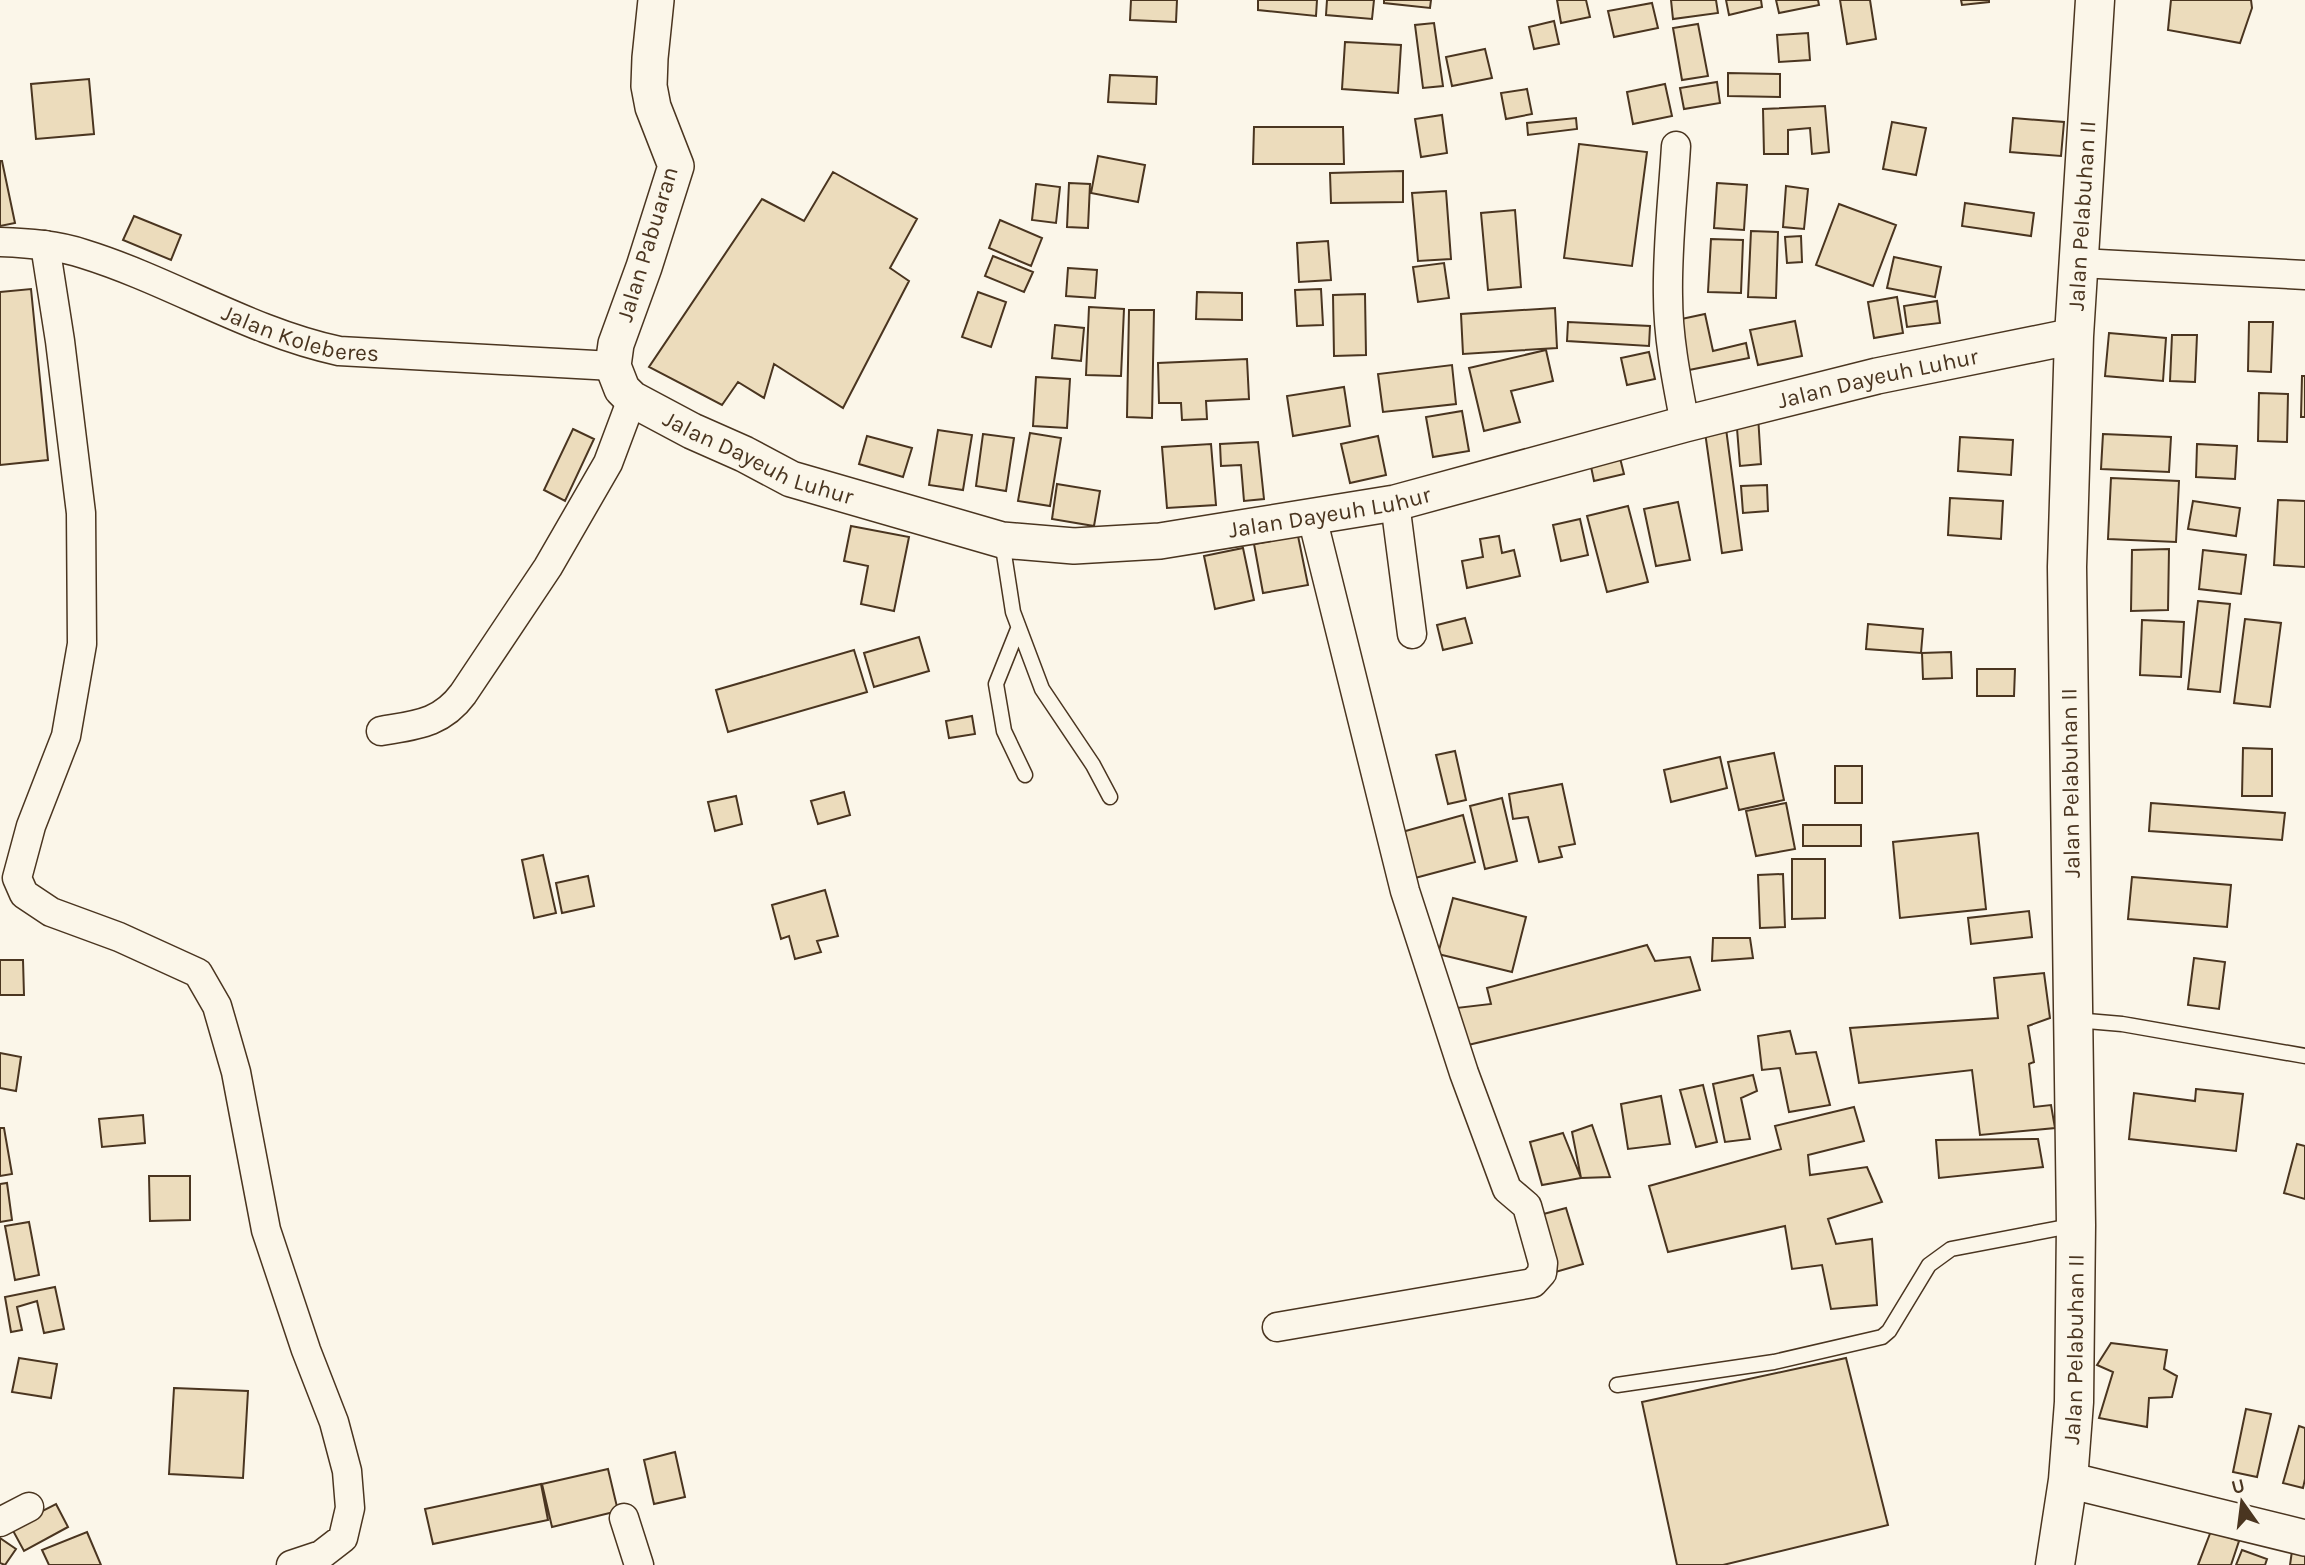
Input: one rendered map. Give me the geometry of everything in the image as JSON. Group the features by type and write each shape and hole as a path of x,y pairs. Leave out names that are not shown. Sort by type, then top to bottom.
{"main road":[{"name":"Jalan Pelabuhan II","path":"2055,1565 2068,1480 2074,1402 2076,1224 2067,567 2074,336 2095,0"}],"street":[{"name":"Jalan Pabuaran","path":"613,366 616,344 676,166 653,107 649,86 656,0"},
{"path":"1676,146 1668,299 1672,353 1685,424"},
{"name":"Jalan Koleberes","path":"0,242 45,245 82,253 314,345 339,351 613,366"},
{"path":"45,245 81,513 82,644 66,736 31,827 8,877 24,894 51,912 119,937 198,973 217,1006 236,1072 266,1230 306,1350 334,1422 347,1471 350,1508 343,1538 321,1555 291,1565"},
{"path":"2080,263 2305,275"},
{"name":"Jalan Dayeuh Luhur","path":"632,399 791,479 1002,540 1106,546 1160,541 1395,503 1685,424 1877,376 2074,336"},
{"path":"381,731 420,725 447,713 463,694 548,567 608,463 632,399 622,389 613,366"},
{"path":"1395,503 1412,634"},
{"path":"1277,1327 1533,1283 1542,1273 1542,1263 1527,1206 1507,1189 1464,1073 1405,891 1312,517"},
{"path":"2068,1480 2305,1538"},
{"path":"0,1522 29,1507"},
{"path":"624,1518 639,1565"}],"lane":[{"path":"1002,540 1018,629 1042,689 1093,765 1110,797"},
{"path":"1018,629 996,684 1004,731 1025,775"},
{"path":"2074,1020 2122,1024 2305,1055"},
{"path":"1617,1385 1774,1362 1872,1340 1889,1331 1922,1275 1938,1257 1951,1249 2076,1224"}],"building":[{"path":"1131,0 1177,0 1176,22 1130,20"},
{"path":"1258,0 1317,0 1316,16 1258,10"},
{"path":"1327,0 1374,0 1372,19 1326,15"},
{"path":"1384,0 1431,0 1430,8 1384,3"},
{"path":"1557,0 1586,0 1590,17 1561,23"},
{"path":"1671,0 1716,0 1718,13 1673,19"},
{"path":"1726,0 1761,0 1762,7 1729,15"},
{"path":"1776,0 1818,0 1819,5 1779,13"},
{"path":"1840,0 1870,0 1876,39 1847,44"},
{"path":"1961,0 1989,0 1989,2 1962,5"},
{"path":"2171,0 2251,0 2252,8 2240,43 2168,30"},
{"path":"1652,3 1658,28 1614,37 1608,11"},
{"path":"1554,21 1559,44 1534,49 1529,27"},
{"path":"1434,23 1443,86 1423,88 1415,25"},
{"path":"1698,24 1708,76 1682,80 1673,28"},
{"path":"1808,33 1810,60 1779,62 1777,35"},
{"path":"1345,42 1401,45 1398,93 1342,89"},
{"path":"1485,49 1492,78 1452,86 1446,57"},
{"path":"1728,73 1780,74 1780,97 1728,96"},
{"path":"1110,75 1157,77 1156,104 1108,102"},
{"path":"89,79 94,134 36,139 31,84"},
{"path":"1717,82 1720,103 1684,109 1680,88"},
{"path":"1665,84 1672,116 1633,124 1627,92"},
{"path":"1527,89 1532,114 1506,119 1501,93"},
{"path":"1825,106 1829,152 1812,154 1810,128 1788,130 1788,154 1764,154 1763,109"},
{"path":"1442,115 1447,153 1421,157 1415,119"},
{"path":"1576,118 1577,129 1528,135 1527,123"},
{"path":"2013,118 2064,122 2061,156 2010,152"},
{"path":"1892,122 1926,128 1916,175 1883,169"},
{"path":"1254,127 1343,127 1344,164 1253,164"},
{"path":"1579,144 1647,152 1632,266 1564,258"},
{"path":"1098,156 1145,165 1138,202 1091,193"},
{"path":"0,161 15,223 0,226"},
{"path":"1403,171 1403,202 1331,203 1330,173"},
{"path":"833,172 917,219 890,268 909,281 843,408 774,364 764,398 738,382 722,405 649,367 762,199 804,221"},
{"path":"1069,183 1090,184 1088,228 1067,227"},
{"path":"1717,183 1747,185 1744,230 1714,228"},
{"path":"1036,184 1060,187 1056,223 1032,220"},
{"path":"1786,186 1808,189 1804,229 1783,227"},
{"path":"1446,191 1451,259 1418,261 1412,193"},
{"path":"1965,203 2034,213 2031,236 1962,226"},
{"path":"1839,204 1896,225 1873,286 1816,265"},
{"path":"1515,210 1521,287 1488,290 1481,213"},
{"path":"134,216 181,235 171,260 123,240"},
{"path":"1000,220 1042,238 1031,266 989,248"},
{"path":"1751,231 1778,232 1776,298 1748,297"},
{"path":"1801,236 1802,262 1787,263 1785,237"},
{"path":"1711,239 1743,240 1741,293 1708,292"},
{"path":"1328,241 1331,280 1299,282 1297,243"},
{"path":"993,256 1033,272 1024,292 985,276"},
{"path":"1894,257 1941,267 1935,297 1887,288"},
{"path":"1444,263 1449,298 1418,302 1413,267"},
{"path":"1068,268 1097,270 1095,298 1066,296"},
{"path":"31,289 48,460 0,465 0,292"},
{"path":"1321,289 1323,325 1297,326 1295,290"},
{"path":"978,292 1006,302 991,347 962,337"},
{"path":"1197,292 1242,293 1242,320 1196,319"},
{"path":"1365,294 1366,355 1334,356 1333,295"},
{"path":"1897,297 1903,333 1874,338 1868,302"},
{"path":"1937,301 1940,323 1907,327 1904,306"},
{"path":"1089,307 1124,309 1121,376 1086,375"},
{"path":"1555,308 1557,348 1463,354 1461,314"},
{"path":"1129,310 1154,310 1152,418 1127,417"},
{"path":"1705,314 1713,351 1746,343 1749,358 1684,371 1672,321"},
{"path":"1795,321 1802,356 1758,365 1750,330"},
{"path":"1568,322 1650,326 1649,346 1567,341"},
{"path":"2249,322 2273,322 2271,372 2248,371"},
{"path":"1055,325 1084,328 1081,361 1052,358"},
{"path":"2109,333 2166,338 2163,381 2105,376"},
{"path":"2172,335 2197,335 2195,382 2170,381"},
{"path":"1546,350 1553,381 1511,391 1520,422 1484,431 1469,368"},
{"path":"1649,352 1655,379 1627,385 1621,358"},
{"path":"1247,359 1249,399 1206,401 1207,419 1182,420 1181,403 1159,403 1158,363"},
{"path":"1452,365 1456,404 1383,412 1378,374"},
{"path":"2302,376 2305,376 2305,417 2301,417"},
{"path":"1036,377 1070,379 1067,428 1033,426"},
{"path":"1344,387 1350,426 1293,436 1287,396"},
{"path":"2259,393 2288,394 2287,442 2258,441"},
{"path":"1462,411 1469,451 1433,457 1426,417"},
{"path":"1758,415 1761,464 1740,466 1736,416"},
{"path":"1725,421 1742,550 1722,553 1704,425"},
{"path":"573,429 594,439 565,501 544,490"},
{"path":"938,430 972,435 963,490 929,485"},
{"path":"1030,433 1061,438 1050,506 1018,501"},
{"path":"983,434 1014,438 1006,491 976,486"},
{"path":"2103,434 2171,437 2169,472 2101,469"},
{"path":"867,436 912,448 903,477 859,464"},
{"path":"1378,436 1386,475 1350,483 1341,444"},
{"path":"1960,437 2013,440 2011,475 1958,471"},
{"path":"1258,442 1264,499 1244,501 1241,465 1221,466 1220,444"},
{"path":"1211,444 1216,505 1167,508 1162,447"},
{"path":"2197,444 2237,446 2235,479 2196,477"},
{"path":"1618,450 1624,474 1594,481 1589,457"},
{"path":"2111,478 2179,481 2176,542 2108,539"},
{"path":"1057,484 1100,491 1094,526 1052,519"},
{"path":"1767,485 1768,511 1743,513 1741,486"},
{"path":"1950,498 2003,501 2001,539 1948,535"},
{"path":"2278,500 2305,501 2305,567 2274,565"},
{"path":"2193,501 2240,508 2236,536 2188,529"},
{"path":"1678,502 1690,560 1656,566 1644,509"},
{"path":"1628,506 1648,582 1607,592 1587,516"},
{"path":"1580,519 1588,555 1561,561 1553,525"},
{"path":"851,526 909,537 894,611 861,604 868,566 844,561"},
{"path":"1298,536 1308,585 1263,593 1254,544"},
{"path":"1499,536 1502,553 1514,550 1520,576 1467,588 1462,561 1483,557 1480,539"},
{"path":"1243,548 1254,600 1215,609 1204,556"},
{"path":"2169,549 2168,610 2131,611 2132,550"},
{"path":"2203,550 2246,555 2241,594 2199,589"},
{"path":"2198,601 2230,604 2220,692 2188,689"},
{"path":"1465,618 1472,643 1443,650 1437,625"},
{"path":"2245,619 2281,623 2270,707 2234,703"},
{"path":"2142,620 2184,622 2181,677 2140,675"},
{"path":"1868,624 1923,629 1921,653 1866,649"},
{"path":"919,637 929,671 874,687 864,653"},
{"path":"854,650 867,692 728,732 716,690"},
{"path":"1951,652 1952,678 1923,679 1922,653"},
{"path":"1977,669 2015,669 2014,696 1977,696"},
{"path":"972,716 975,734 949,738 946,721"},
{"path":"2243,748 2272,749 2272,796 2242,796"},
{"path":"1455,751 1466,800 1448,804 1436,755"},
{"path":"1774,753 1784,800 1739,810 1728,762"},
{"path":"1720,757 1727,788 1671,802 1664,770"},
{"path":"1835,766 1862,766 1862,803 1835,803"},
{"path":"1562,784 1575,844 1559,847 1562,857 1539,862 1528,817 1513,819 1509,794"},
{"path":"844,792 850,815 818,824 811,801"},
{"path":"736,796 742,824 715,831 708,802"},
{"path":"1502,798 1517,861 1485,869 1470,806"},
{"path":"1786,803 1795,849 1756,856 1746,811"},
{"path":"2151,803 2285,813 2282,840 2149,831"},
{"path":"1463,815 1475,862 1415,878 1402,832"},
{"path":"1803,825 1861,825 1861,846 1803,846"},
{"path":"1978,833 1986,909 1900,918 1893,842"},
{"path":"543,855 556,913 534,918 522,860"},
{"path":"1792,859 1825,859 1825,918 1792,919"},
{"path":"1783,874 1785,927 1760,928 1758,875"},
{"path":"588,876 594,906 562,913 556,883"},
{"path":"2132,877 2231,885 2227,927 2128,919"},
{"path":"825,890 838,936 817,941 821,952 795,959 789,936 781,939 772,905"},
{"path":"1453,898 1526,917 1512,972 1438,954"},
{"path":"2029,911 2032,937 1971,944 1968,918"},
{"path":"1713,938 1750,938 1753,958 1712,961"},
{"path":"1647,945 1655,961 1690,957 1700,990 1468,1045 1456,1008 1491,1004 1487,988"},
{"path":"2194,958 2225,962 2219,1009 2188,1005"},
{"path":"0,960 23,960 24,995 0,995"},
{"path":"2044,973 2050,1018 2028,1026 2034,1062 2029,1064 2034,1107 2051,1105 2055,1128 1980,1135 1972,1070 1859,1083 1850,1028 1998,1018 1994,978"},
{"path":"1790,1031 1796,1054 1816,1052 1830,1105 1789,1112 1780,1068 1762,1070 1758,1036"},
{"path":"0,1053 21,1057 16,1091 0,1088"},
{"path":"1753,1075 1757,1091 1741,1098 1750,1139 1725,1142 1713,1084"},
{"path":"1703,1085 1717,1142 1696,1147 1680,1090"},
{"path":"2196,1089 2243,1094 2236,1151 2129,1139 2134,1093 2195,1101"},
{"path":"1661,1096 1670,1144 1628,1149 1621,1104"},
{"path":"1854,1107 1864,1141 1808,1155 1810,1175 1867,1167 1882,1202 1828,1219 1836,1244 1872,1239 1877,1305 1831,1309 1822,1265 1792,1269 1785,1226 1668,1252 1649,1186 1781,1149 1775,1126"},
{"path":"143,1115 145,1143 102,1147 99,1119"},
{"path":"1592,1125 1610,1177 1581,1178 1572,1132"},
{"path":"0,1128 4,1128 12,1174 0,1176"},
{"path":"1563,1133 1581,1178 1542,1185 1530,1142"},
{"path":"2038,1139 2043,1167 1939,1178 1936,1140"},
{"path":"2297,1144 2305,1146 2305,1199 2284,1193"},
{"path":"149,1176 190,1176 190,1220 150,1221"},
{"path":"7,1183 12,1220 0,1222 0,1184"},
{"path":"1566,1208 1583,1264 1552,1273 1536,1216"},
{"path":"29,1222 39,1275 15,1280 5,1226"},
{"path":"55,1287 64,1329 44,1333 37,1301 17,1307 22,1330 11,1332 5,1297"},
{"path":"2111,1343 2167,1350 2164,1369 2177,1376 2172,1397 2149,1398 2147,1427 2099,1418 2113,1372 2097,1365"},
{"path":"19,1358 57,1364 51,1398 12,1392"},
{"path":"1846,1358 1888,1525 1723,1565 1677,1565 1642,1402"},
{"path":"174,1388 248,1391 243,1478 169,1474"},
{"path":"2246,1409 2271,1414 2257,1477 2233,1472"},
{"path":"2299,1426 2305,1428 2303,1488 2283,1483"},
{"path":"675,1452 685,1497 654,1504 644,1460"},
{"path":"608,1469 618,1511 552,1527 542,1484"},
{"path":"541,1484 548,1520 433,1544 425,1509"},
{"path":"56,1504 68,1527 24,1551 11,1527"},
{"path":"2211,1531 2239,1541 2231,1565 2198,1565"},
{"path":"87,1532 101,1565 49,1565 42,1550"},
{"path":"0,1538 16,1549 5,1565 0,1563"},
{"path":"2293,1544 2305,1546 2305,1565 2290,1565"},
{"path":"2242,1550 2267,1559 2265,1565 2236,1565"}]}
